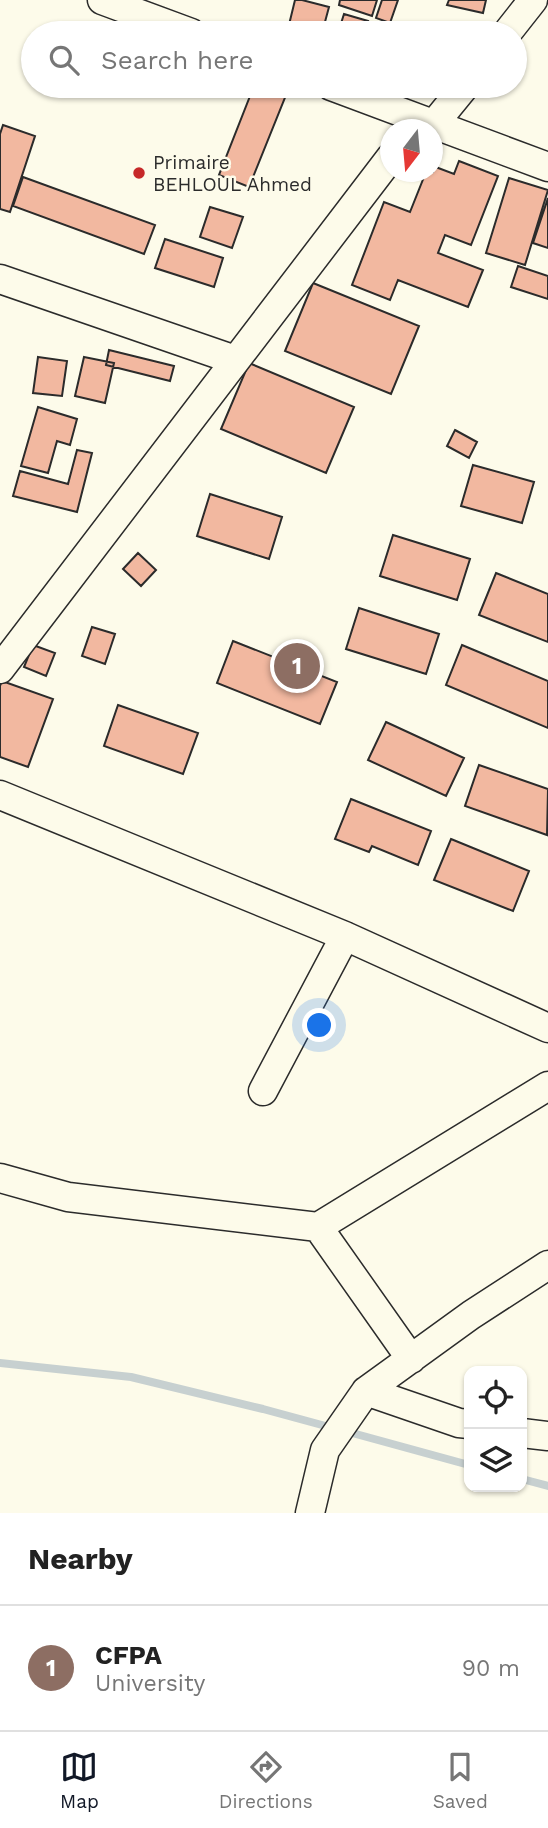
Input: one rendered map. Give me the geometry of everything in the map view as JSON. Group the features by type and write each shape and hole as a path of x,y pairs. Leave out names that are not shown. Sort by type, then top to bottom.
{"street":[{"path":"102,0 159,21"},
{"path":"516,21 533,0"},
{"path":"360,98 410,119"},
{"path":"436,119 454,98"},
{"path":"443,132 548,167"},
{"path":"0,669 380,170"},
{"path":"0,279 235,360"},
{"path":"0,795 345,936 548,1028"},
{"path":"263,1091 345,936"},
{"path":"0,1178 68,1197 318,1227 548,1086"},
{"path":"318,1227 411,1359"},
{"path":"310,1513 326,1450 366,1391 471,1315 548,1265"},
{"path":"366,1391 464,1424"},
{"path":"527,1434 548,1436"}],"building":[{"path":"295,0 329,7 325,21 290,21"},
{"path":"340,0 377,0 372,16 339,5"},
{"path":"382,0 398,0 391,21 376,18"},
{"path":"449,0 486,0 483,13 447,5"},
{"path":"344,14 368,21 342,21"},
{"path":"249,98 285,98 249,187 219,175"},
{"path":"3,125 35,136 10,212 0,209 0,134"},
{"path":"459,161 498,176 471,245 445,235 438,253 483,270 468,307 398,280 390,300 352,285 384,202 410,212 422,182 443,182 443,170 454,174"},
{"path":"23,177 155,225 144,254 13,206"},
{"path":"509,178 548,190 525,265 486,253"},
{"path":"548,198 548,248 533,243"},
{"path":"210,207 243,217 232,248 200,237"},
{"path":"165,239 223,258 214,287 155,268"},
{"path":"518,266 548,276 548,299 511,287"},
{"path":"313,283 419,326 391,394 285,351"},
{"path":"109,350 174,366 170,381 106,365"},
{"path":"38,357 67,361 62,396 33,393"},
{"path":"84,357 114,363 105,403 75,396"},
{"path":"249,363 354,407 326,473 221,429"},
{"path":"38,407 77,419 70,445 57,441 48,473 21,466"},
{"path":"455,430 477,442 469,458 447,446"},
{"path":"77,450 92,453 77,512 13,496 20,471 68,484"},
{"path":"473,465 534,482 522,523 461,506"},
{"path":"210,494 282,517 269,559 197,536"},
{"path":"393,535 470,559 457,600 380,576"},
{"path":"138,553 156,570 141,586 123,569"},
{"path":"496,573 548,594 548,642 479,615"},
{"path":"359,608 439,634 426,674 346,649"},
{"path":"92,627 115,634 105,664 82,656"},
{"path":"233,641 337,682 320,724 217,683"},
{"path":"33,645 55,653 46,676 24,667"},
{"path":"462,645 548,681 548,728 446,685"},
{"path":"2,681 53,699 28,767 0,757"},
{"path":"118,705 198,733 183,774 104,746"},
{"path":"386,722 464,758 446,796 368,760"},
{"path":"479,765 548,789 547,835 465,806"},
{"path":"351,799 431,831 418,865 372,846 369,852 335,839"},
{"path":"451,839 529,871 513,911 434,880"}],"waterway":[{"path":"0,1363 131,1377 333,1428"},
{"path":"345,1431 464,1464"},
{"path":"527,1480 548,1486"}],"place":[{"name":"Primaire BEHLOUL Ahmed","path":"139,173"},
{"name":"CFPA","path":"297,666"}]}
